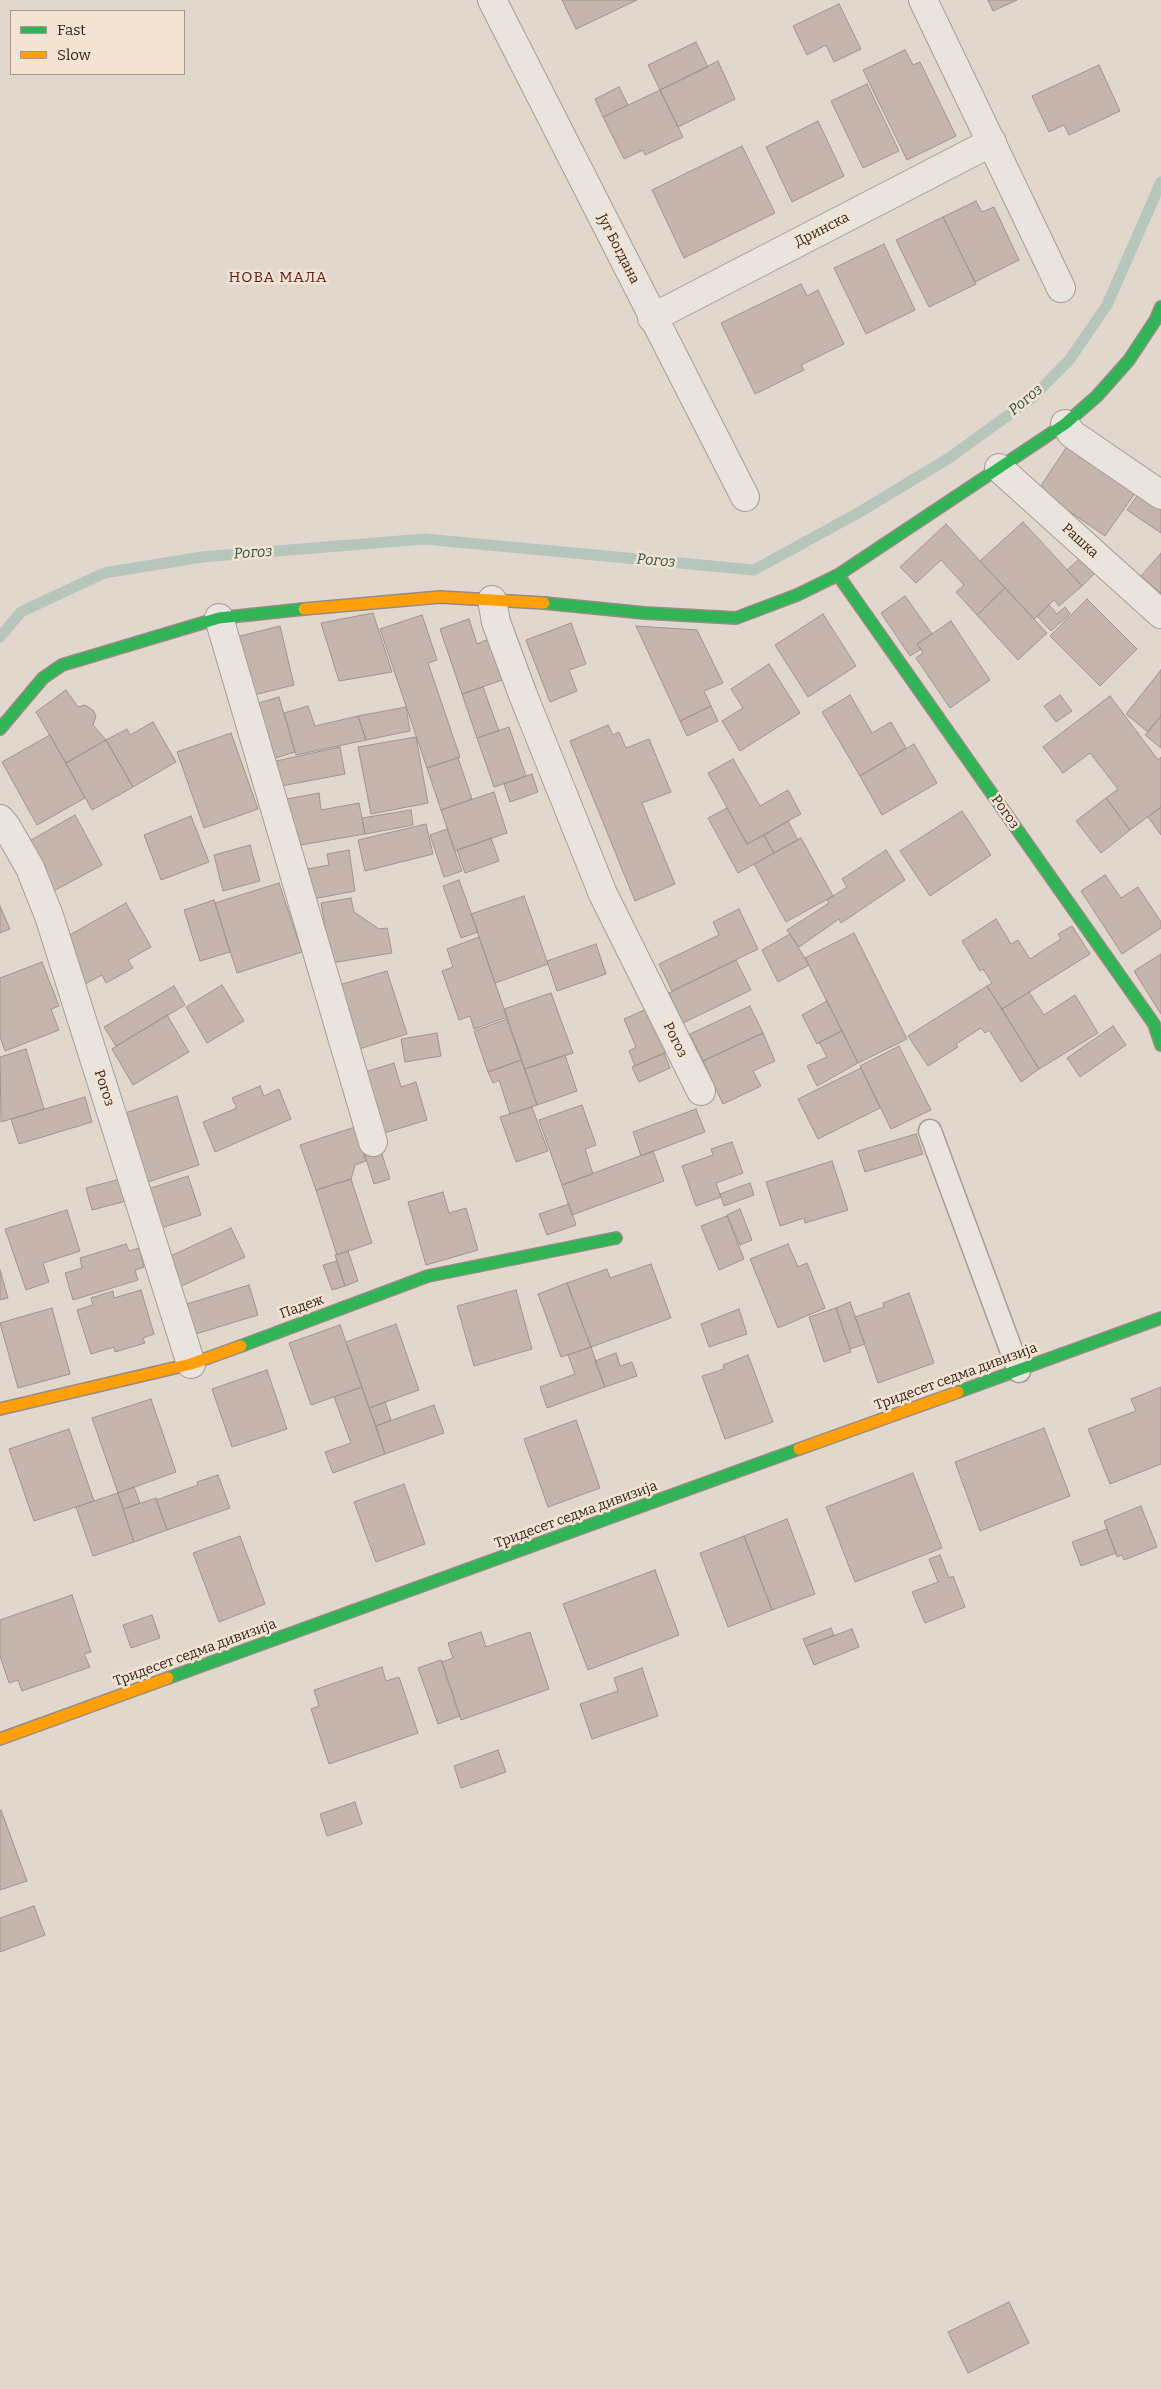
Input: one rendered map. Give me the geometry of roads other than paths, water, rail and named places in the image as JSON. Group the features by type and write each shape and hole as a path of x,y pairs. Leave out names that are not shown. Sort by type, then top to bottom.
{"street":[{"name":"Југ Богдана","path":"492,0 652,318 745,497"},
{"path":"923,0 1062,288"},
{"name":"Дринска","path":"652,318 992,142"},
{"path":"0,729 43,678 62,665 219,618 440,597 736,618 797,595 838,575 1064,424 1097,396 1129,360 1156,320 1161,307"},
{"path":"1064,424 1072,434 1161,495"},
{"name":"Рашка","path":"999,468 1161,614"},
{"name":"Рогоз","path":"838,575 1154,1024 1161,1045"},
{"name":"Рогоз","path":"492,600 496,622 523,695 603,894 700,1091"},
{"path":"219,618 373,1142"},
{"name":"Рогоз","path":"0,819 30,868 50,916 191,1364"},
{"name":"Падеж","path":"0,1409 191,1364 428,1276 616,1238"},
{"name":"Тридесет седма дивизија","path":"0,1739 1161,1318"}],"lane":[{"path":"930,1131 1019,1371"}],"waterway":[{"name":"Рогоз","path":"0,637 21,612 104,573 202,557 425,539 754,570 858,513 949,458 1032,398 1070,359 1107,305 1161,182"}],"district":[{"name":"НОВА МАЛА","path":"278,278"}]}
